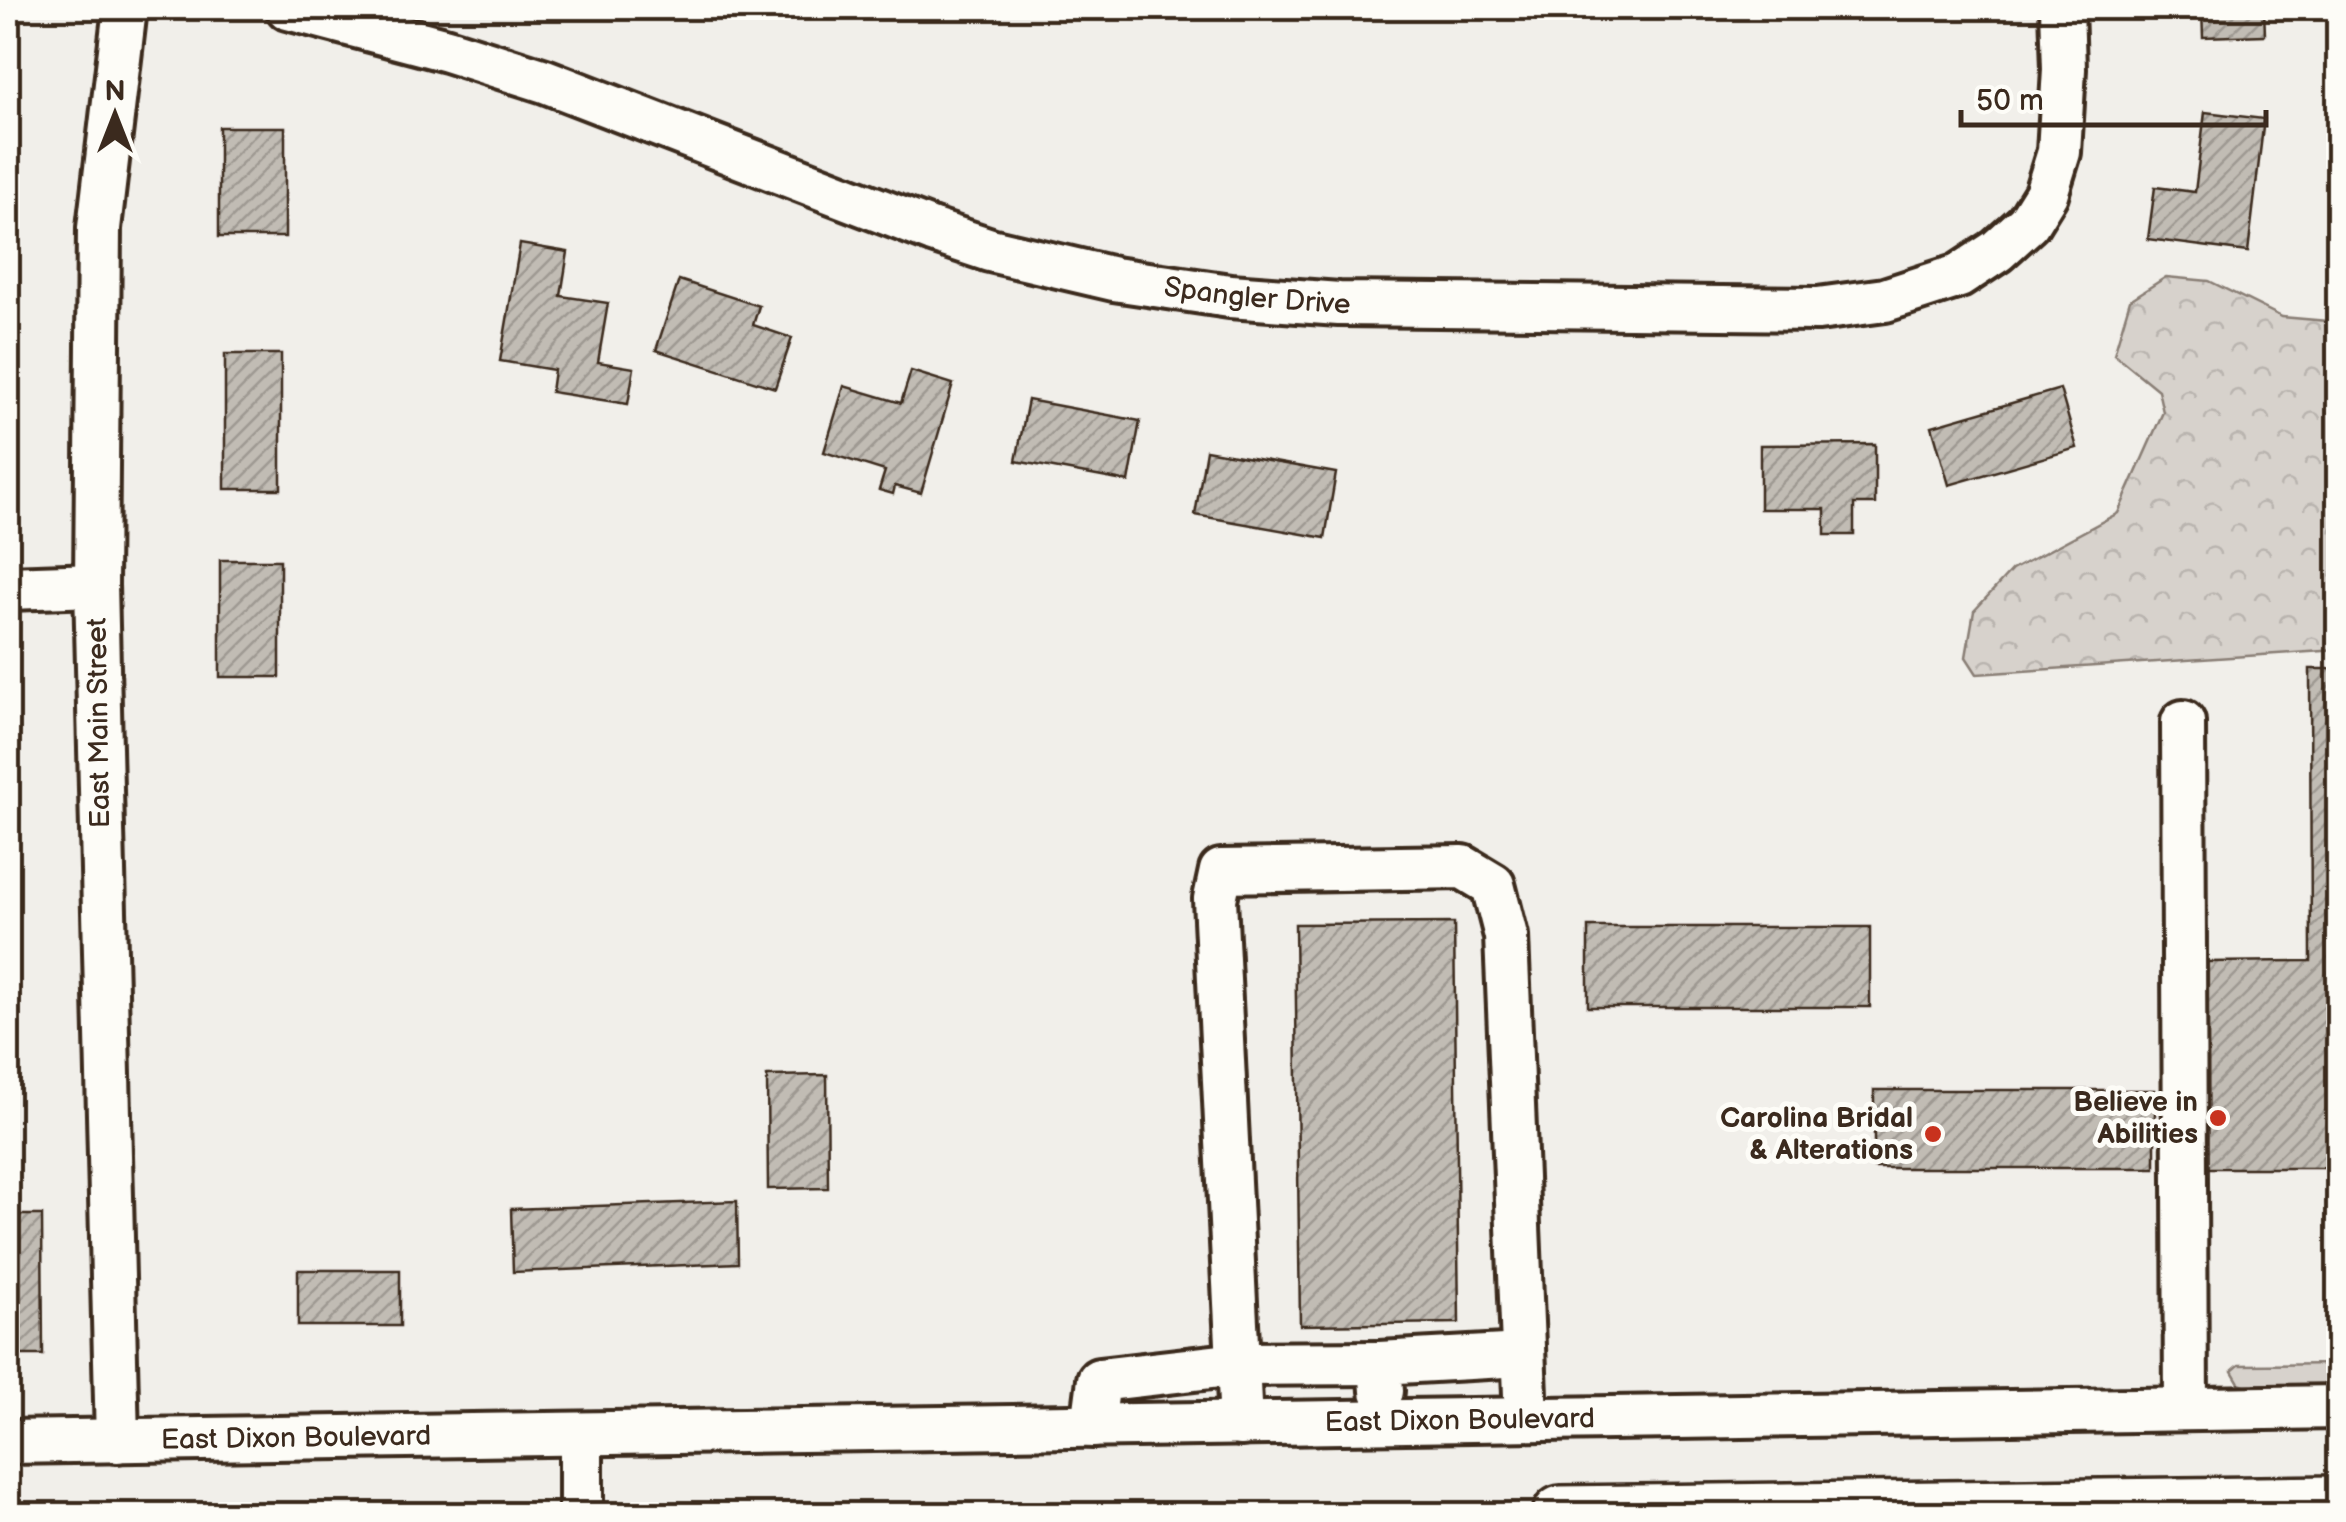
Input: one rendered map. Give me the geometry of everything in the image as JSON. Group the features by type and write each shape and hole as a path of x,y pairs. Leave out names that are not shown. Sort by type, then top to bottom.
{"highway":[{"path":"1562,1514 2338,1504"}],"street":[{"name":"East Main Street","path":"117,1440 96,585 99,228 124,8"},
{"name":"Spangler Drive","path":"288,8 447,50 545,82 990,250 1114,280 1230,296 1339,304 1818,309 1884,300 1960,276 2028,223 2046,194 2059,152 2064,69 2062,8"},
{"path":"8,588 96,585"},
{"path":"2183,722 2186,1409"},
{"path":"1241,1424 1214,899 1221,871 1463,867 1493,885 1506,936 1526,1419"},
{"path":"1093,1426 1099,1380 1238,1364 1523,1356"},
{"path":"1380,1363 1384,1422"},
{"name":"East Dixon Boulevard","path":"8,1442 2338,1406"},
{"path":"580,1514 581,1434"}],"green space":[{"path":"2166,277 2209,281 2282,317 2338,322 2338,650 1977,674 1966,657 1974,611 2012,570 2118,513 2163,412 2158,390 2114,354 2130,300"},
{"path":"2338,1364 2338,1386 2247,1386 2239,1383 2232,1371 2239,1365"}],"building":[{"path":"2202,8 2264,8 2265,35 2203,37"},
{"path":"2205,112 2264,119 2248,252 2148,239 2155,187 2195,192"},
{"path":"219,127 285,127 285,237 219,237"},
{"path":"520,244 568,252 561,296 608,303 598,362 634,368 628,404 551,392 554,370 500,361"},
{"path":"679,280 759,306 753,325 792,338 775,388 656,350"},
{"path":"225,354 281,354 281,489 225,489"},
{"path":"911,371 953,384 921,493 895,486 893,494 879,490 885,471 824,452 844,386 901,403"},
{"path":"2060,389 2077,448 1949,485 1932,426"},
{"path":"1028,400 1140,421 1129,482 1016,461"},
{"path":"1875,444 1875,504 1854,504 1854,535 1825,535 1825,509 1760,509 1760,445"},
{"path":"1206,450 1336,473 1325,538 1195,515"},
{"path":"220,560 280,560 280,677 220,677"},
{"path":"2310,669 2338,669 2338,1168 2207,1168 2206,962 2311,961"},
{"path":"1454,923 1459,1323 1300,1325 1295,924"},
{"path":"1588,927 1870,927 1870,1007 1588,1007"},
{"path":"827,1075 828,1188 768,1189 767,1076"},
{"path":"1874,1090 2155,1090 2155,1168 1874,1168"},
{"path":"737,1201 738,1263 513,1272 511,1209"},
{"path":"8,1215 42,1215 43,1355 8,1355"},
{"path":"298,1270 400,1270 400,1326 298,1326"}],"place":[{"name":"Believe in Abilities","path":"2218,1118"},
{"name":"Carolina Bridal & Alterations","path":"1933,1134"}]}
